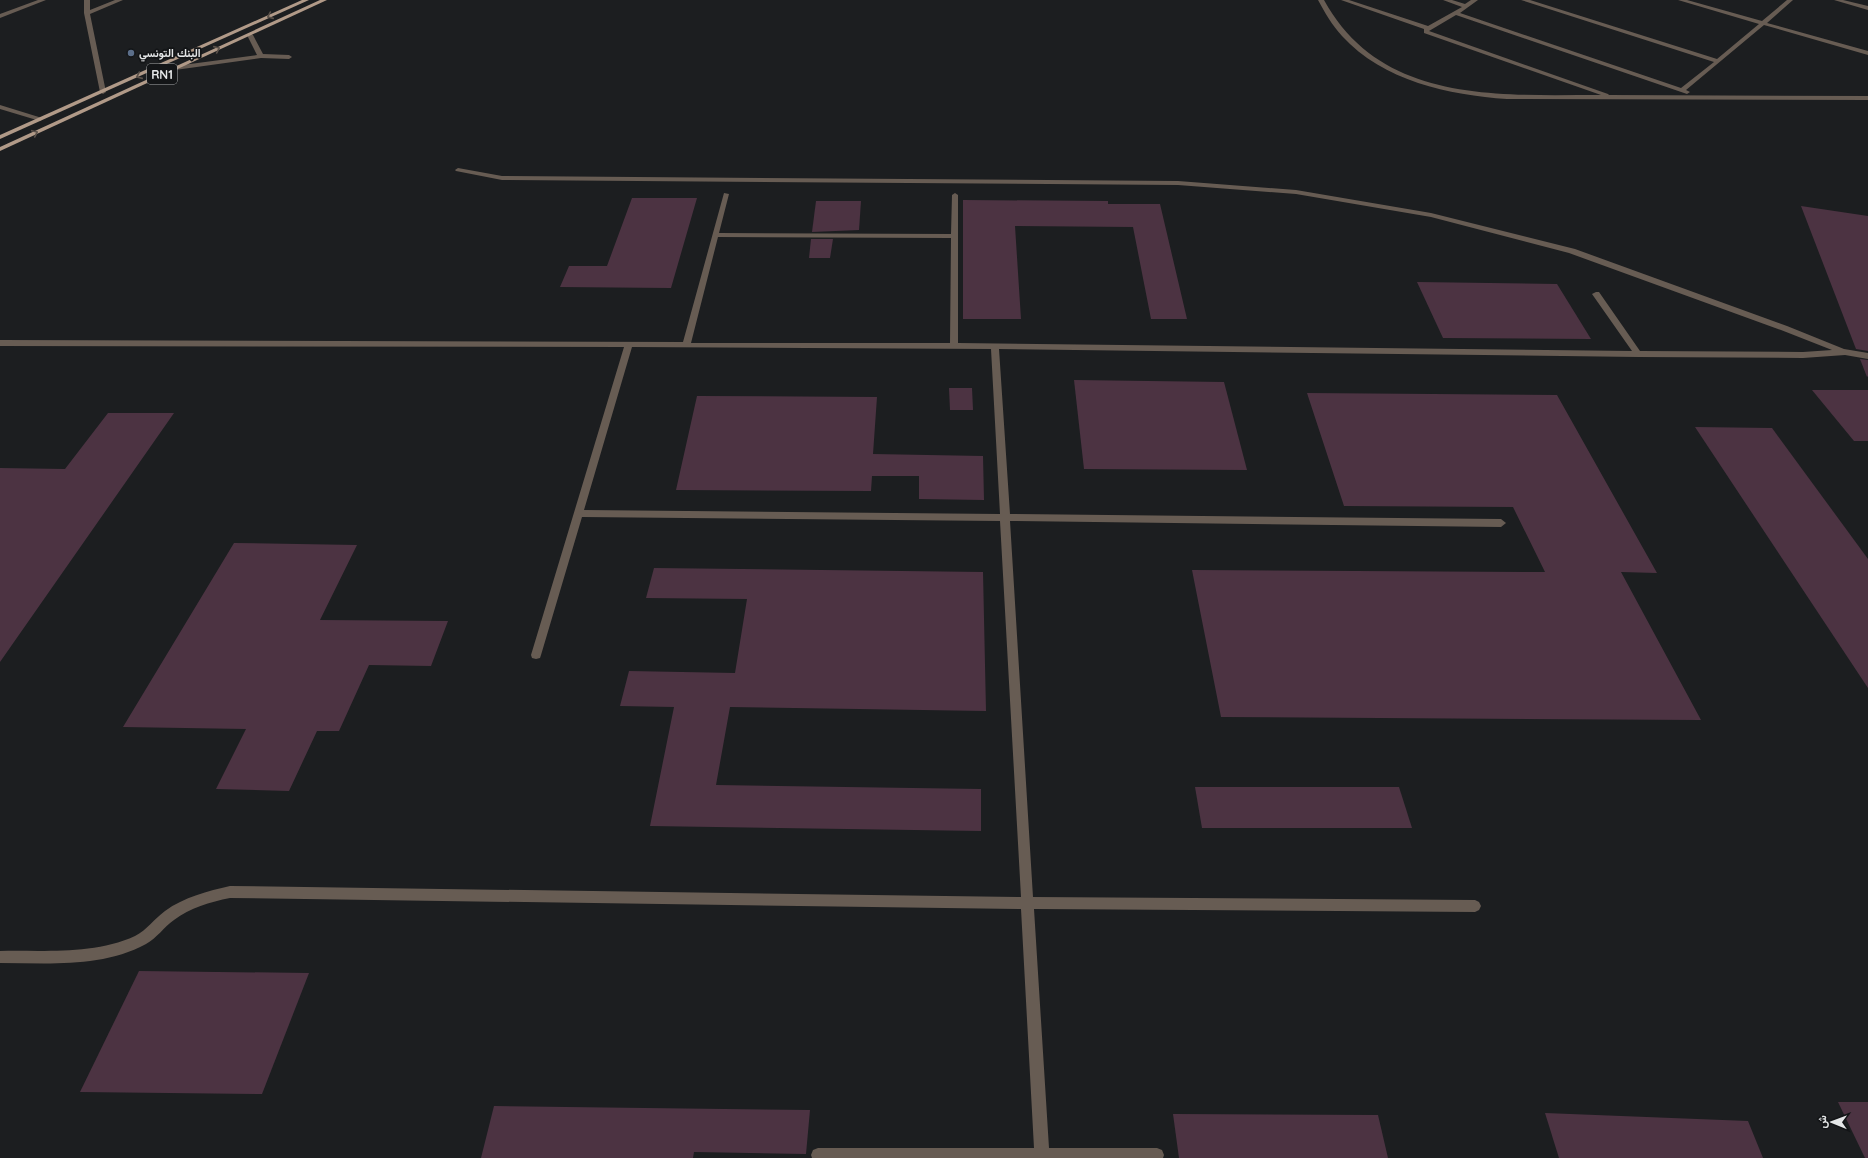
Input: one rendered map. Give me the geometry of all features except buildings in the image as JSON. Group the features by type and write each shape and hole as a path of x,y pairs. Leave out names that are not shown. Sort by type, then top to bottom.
{"main road":[{"name":"RN1","path":"0,137 306,0"},
{"name":"RN1","path":"0,149 324,0"}],"street":[{"path":"0,16 42,0"},
{"path":"87,0 87,13 103,92"},
{"path":"87,13 120,0"},
{"path":"1321,0 1333,21 1360,50 1379,63 1428,83 1456,91 1483,96 1614,98 1868,98"},
{"path":"1344,0 1428,28 1456,13 1475,0"},
{"path":"1446,0 1465,6"},
{"path":"1524,0 1718,61"},
{"path":"1681,0 1868,53"},
{"path":"1682,90 1741,43 1790,0"},
{"path":"1837,0 1868,8"},
{"path":"1456,13 1701,97"},
{"path":"1428,28 1426,32 1614,98"},
{"path":"250,35 261,56"},
{"path":"175,68 261,56 289,57"},
{"path":"0,107 40,119"},
{"path":"458,170 502,178 1178,183 1296,192 1431,215 1505,233 1572,252 1776,325 1845,352 1868,356"},
{"path":"686,345 726,194"},
{"path":"954,346 955,195"},
{"path":"715,235 954,236"},
{"path":"1596,294 1638,354"},
{"path":"0,343 995,346 1803,355 1845,352"},
{"path":"536,655 629,345"},
{"path":"995,346 1042,1155"},
{"path":"578,513 1501,523"},
{"path":"0,957 98,955 142,940 173,913 211,896 230,892 1028,903 1475,906"},
{"path":"818,1155 1157,1155"}],"place":[{"name":"البنك التونسي","path":"131,53"}]}
